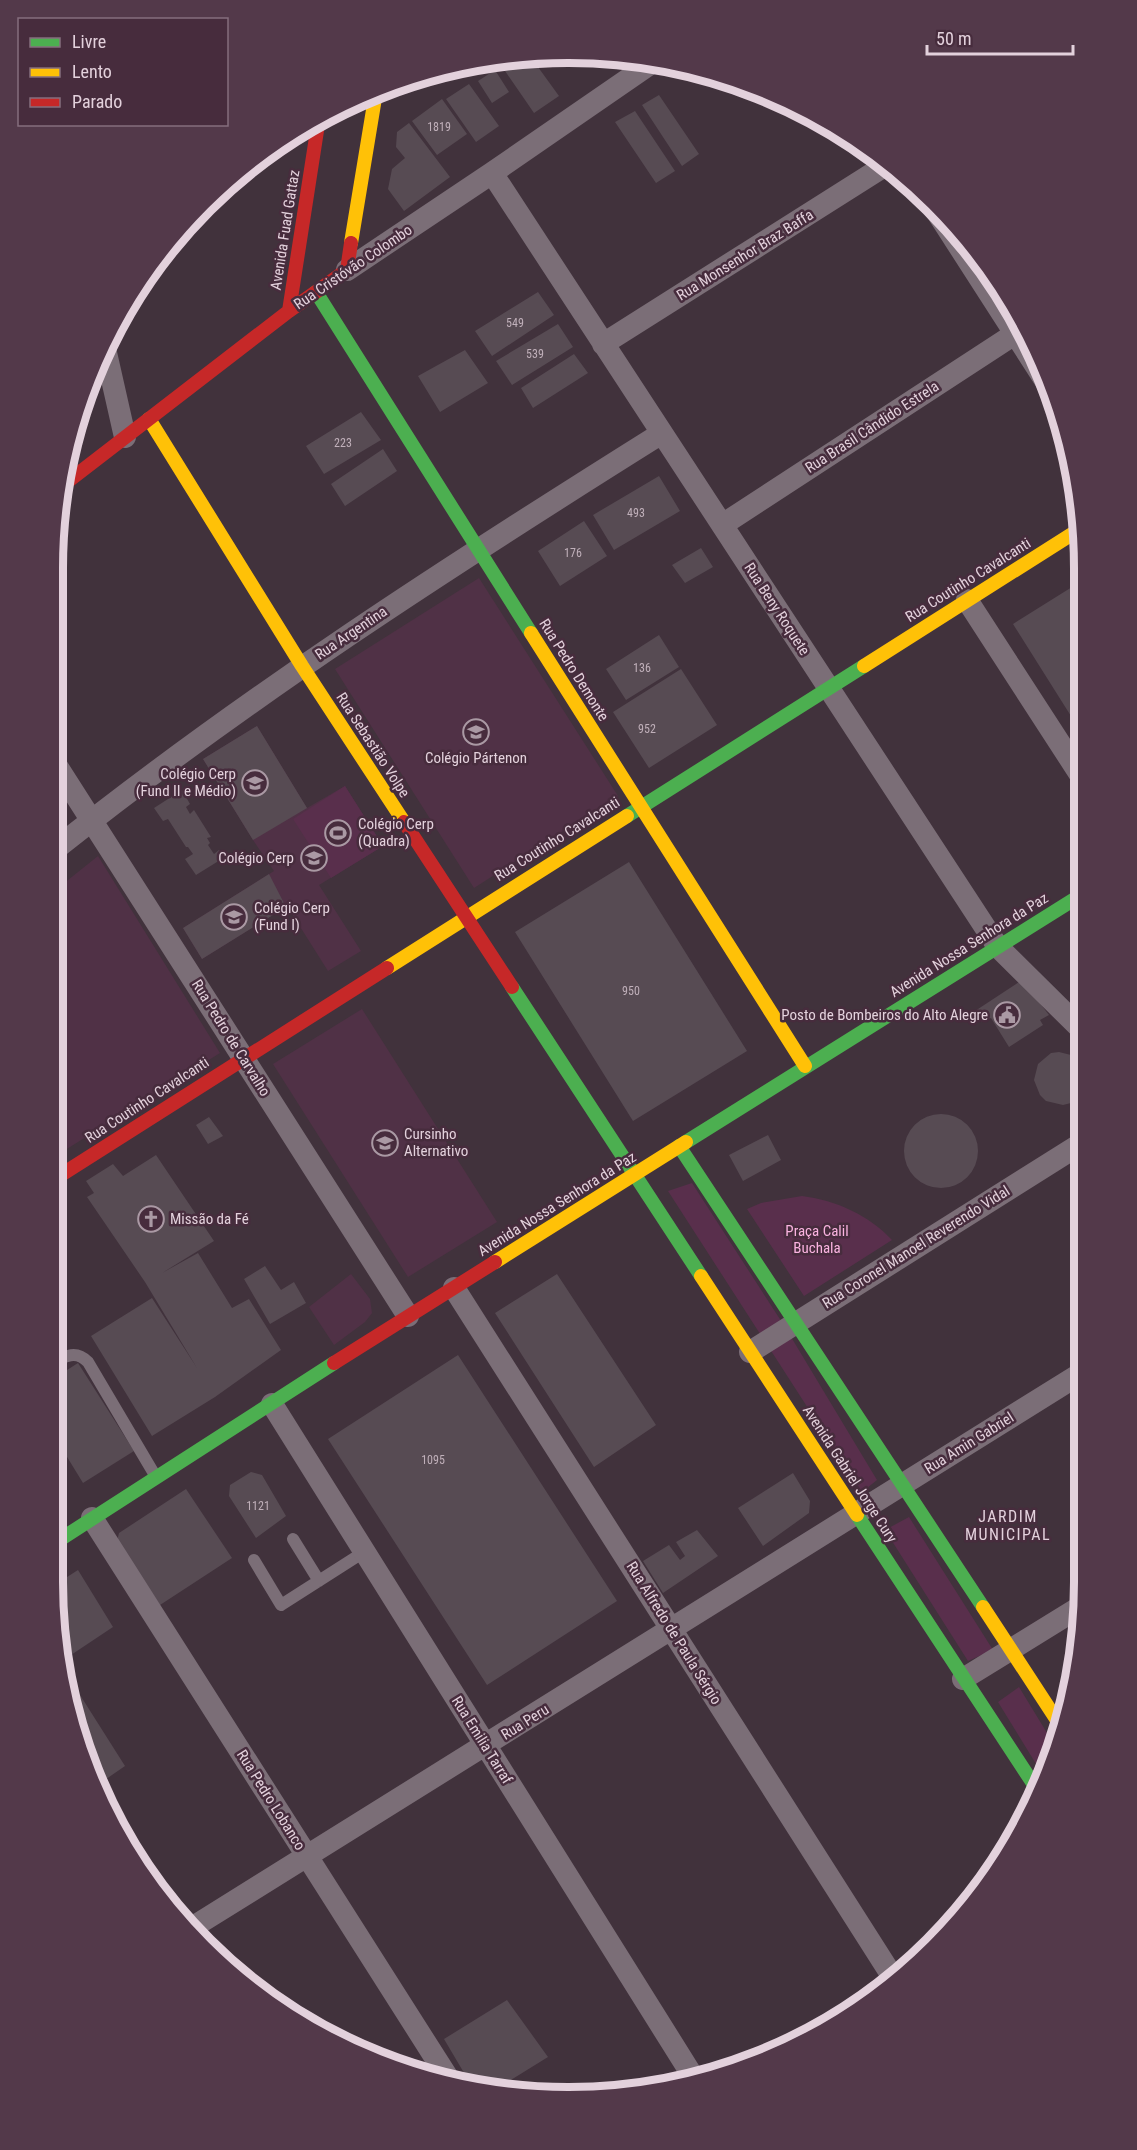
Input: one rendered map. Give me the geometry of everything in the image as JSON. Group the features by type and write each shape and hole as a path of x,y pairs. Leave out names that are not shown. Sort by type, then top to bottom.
{"main road":[{"path":"347,270 374,101"},
{"name":"Avenida Fuad Gattaz","path":"289,311 317,130"},
{"name":"Rua Cristóvão Colombo","path":"71,479 289,311 347,270"},
{"name":"Rua Pedro Demonte","path":"316,292 805,1066"},
{"name":"Rua Sebastião Volpe","path":"149,419 302,666 634,1176"},
{"name":"Rua Coutinho Cavalcanti","path":"63,1174 1073,533"},
{"name":"Avenida Nossa Senhora da Paz","path":"63,1537 408,1316 1074,899"},
{"path":"679,1146 1055,1718"},
{"name":"Avenida Gabriel Jorge Cury","path":"634,1176 1032,1783"}],"street":[{"name":"Rua Cristóvão Colombo","path":"347,270 643,69"},
{"name":"Rua Monsenhor Braz Baffa","path":"603,344 879,169"},
{"name":"Rua Beny Roquete","path":"492,173 998,947 1074,1022"},
{"path":"972,265 995,298"},
{"name":"Rua Brasil Cândido Estrela","path":"722,525 1016,334"},
{"path":"108,361 125,437"},
{"name":"Rua Argentina","path":"63,843 302,666 478,549 662,433"},
{"path":"967,600 1074,765"},
{"name":"Rua Pedro de Carvalho","path":"63,775 408,1316"},
{"name":"Rua Coronel Manoel Reverendo Vidal","path":"750,1352 1074,1148"},
{"name":"Rua Alfredo de Paula Sérgio","path":"454,1288 890,1972"},
{"name":"Rua Amin Gabriel","path":"856,1514 1074,1378"},
{"name":"Rua Emilia Tarraf","path":"272,1404 690,2072"},
{"name":"Rua Peru","path":"198,1925 856,1514"},
{"name":"Rua Pedro Lobanco","path":"92,1518 444,2071"},
{"path":"963,1679 1073,1611"}],"lane":[{"path":"63,1357 72,1354 82,1356 88,1362 156,1478"},
{"path":"293,1539 319,1581"},
{"path":"254,1560 281,1605 364,1552"}],"shaded area":[{"name":"Colégio Pártenon","path":"479,578 618,796 474,888 335,669"},
{"name":"Colégio Cerp","path":"257,726 307,808 345,786 383,846 319,885 361,951 328,971 287,906 202,959 183,928 274,871 203,759"},
{"path":"98,856 220,1053 63,1151 63,884"},
{"name":"Cursinho Alternativo","path":"362,1009 497,1222 408,1277 273,1064"},
{"path":"351,1274 370,1299 372,1313 365,1322 334,1345 309,1307"}],"green space":[{"name":"Colégio Cerp (Quadra)","path":"345,786 383,846 331,878 293,819"},
{"path":"692,1183 785,1327 877,1480 862,1492 668,1191"},
{"name":"Praça Calil Buchala","path":"802,1196 827,1201 851,1210 873,1223 892,1240 804,1296 747,1209 761,1203"},
{"path":"909,1517 993,1650 968,1661 885,1530"},
{"path":"1019,1687 1049,1737 1038,1768 998,1702"}],"building":[{"path":"536,64 559,96 534,113 503,68"},
{"path":"495,70 509,92 492,103 478,81"},
{"path":"469,84 499,126 476,142 446,99"},
{"path":"659,95 699,154 682,166 642,105"},
{"path":"442,99 467,134 437,155 412,121"},
{"path":"635,111 675,171 656,183 615,122"},
{"path":"409,123 450,177 404,211 388,189 392,169 405,158 396,147 397,132"},
{"path":"538,292 554,315 492,356 475,331"},
{"path":"558,324 573,347 512,385 496,361"},
{"path":"465,350 488,383 440,412 418,376"},
{"path":"574,354 588,373 533,408 521,388"},
{"path":"361,412 381,440 324,474 306,446"},
{"path":"383,449 397,471 345,506 331,484"},
{"path":"659,476 680,511 614,550 593,515"},
{"path":"584,521 607,556 560,586 538,551"},
{"path":"701,548 713,567 685,583 672,565"},
{"path":"1074,586 1074,721 1013,624"},
{"path":"659,635 679,667 626,700 606,669"},
{"path":"681,669 717,725 649,768 613,712"},
{"name":"Colégio Cerp (Fund II e Médio)","path":"257,726 307,808 253,840 203,759"},
{"path":"182,790 190,804 186,807 190,814 194,810 211,837 207,838 210,843 208,845 214,854 219,850 225,857 196,875 185,859 193,854 168,819 163,821 154,808"},
{"path":"629,862 747,1051 633,1121 515,932"},
{"name":"Colégio Cerp (Fund I)","path":"269,874 286,907 202,959 183,928"},
{"name":"Posto de Bombeiros do Alto Alegre","path":"1022,980 1049,1015 1040,1020 1043,1025 1009,1047 991,1018 982,1022 975,1011"},
{"path":"1059,1052 1074,1056 1074,1101 1071,1103 1063,1105 1046,1101 1040,1095 1034,1080 1038,1064 1051,1053"},
{"path":"941,1114 955,1117 967,1125 975,1137 978,1151 975,1165 967,1177 955,1185 941,1188 927,1185 915,1177 907,1165 904,1151 907,1137 915,1125 927,1117"},
{"path":"209,1117 223,1136 208,1144 196,1125"},
{"path":"768,1135 781,1160 743,1181 729,1155"},
{"path":"156,1155 214,1241 162,1273 198,1253 232,1308 249,1299 281,1350 215,1397 152,1436 91,1336 152,1298 197,1368 145,1282 87,1197 94,1193 86,1181 113,1164 123,1176"},
{"path":"265,1266 281,1290 294,1282 306,1303 270,1324 244,1279"},
{"path":"557,1274 656,1425 594,1467 495,1313"},
{"path":"458,1355 617,1601 487,1685 328,1439"},
{"path":"78,1363 134,1451 83,1483 63,1450 63,1373"},
{"path":"251,1472 262,1475 286,1516 256,1538 229,1496 230,1485"},
{"path":"793,1473 810,1501 809,1513 763,1546 738,1508"},
{"path":"186,1489 232,1558 160,1605 117,1541 119,1533"},
{"path":"697,1530 718,1556 663,1593 643,1561 669,1545 680,1560 685,1556 676,1542"},
{"path":"78,1570 113,1627 69,1657 64,1615 63,1580"},
{"path":"74,1686 125,1766 104,1781 80,1712"},
{"path":"507,2000 548,2057 503,2083 466,2076 444,2039"}],"traffic: fast":[{"path":"316,292 531,633"},
{"path":"627,816 864,666"},
{"path":"686,1142 1074,899"},
{"path":"512,987 701,1276"},
{"path":"679,1146 983,1607"},
{"path":"63,1538 334,1363"},
{"path":"857,1515 1032,1783"}],"traffic: slow":[{"path":"351,243 374,101"},
{"path":"149,419 302,666 404,822"},
{"path":"864,666 1073,534"},
{"path":"531,633 805,1066"},
{"path":"387,968 627,816"},
{"path":"495,1262 686,1142"},
{"path":"701,1276 857,1515"},
{"path":"983,1607 1055,1718"}],"traffic: jam":[{"path":"289,311 317,130"},
{"path":"71,479 289,311 347,270 351,243"},
{"path":"404,822 512,987"},
{"path":"63,1174 387,968"},
{"path":"334,1363 495,1262"}],"place":[{"name":"Colégio Pártenon","path":"476,732"},
{"name":"Colégio Cerp (Fund II e Médio)","path":"255,783"},
{"name":"Colégio Cerp (Quadra)","path":"338,833"},
{"name":"Colégio Cerp","path":"314,858"},
{"name":"Colégio Cerp (Fund I)","path":"234,917"},
{"name":"Posto de Bombeiros do Alto Alegre","path":"1007,1015"},
{"name":"Cursinho Alternativo","path":"385,1143"},
{"name":"Missão da Fé","path":"151,1219"}],"district":[{"name":"JARDIM MUNICIPAL","path":"1008,1525"}]}
